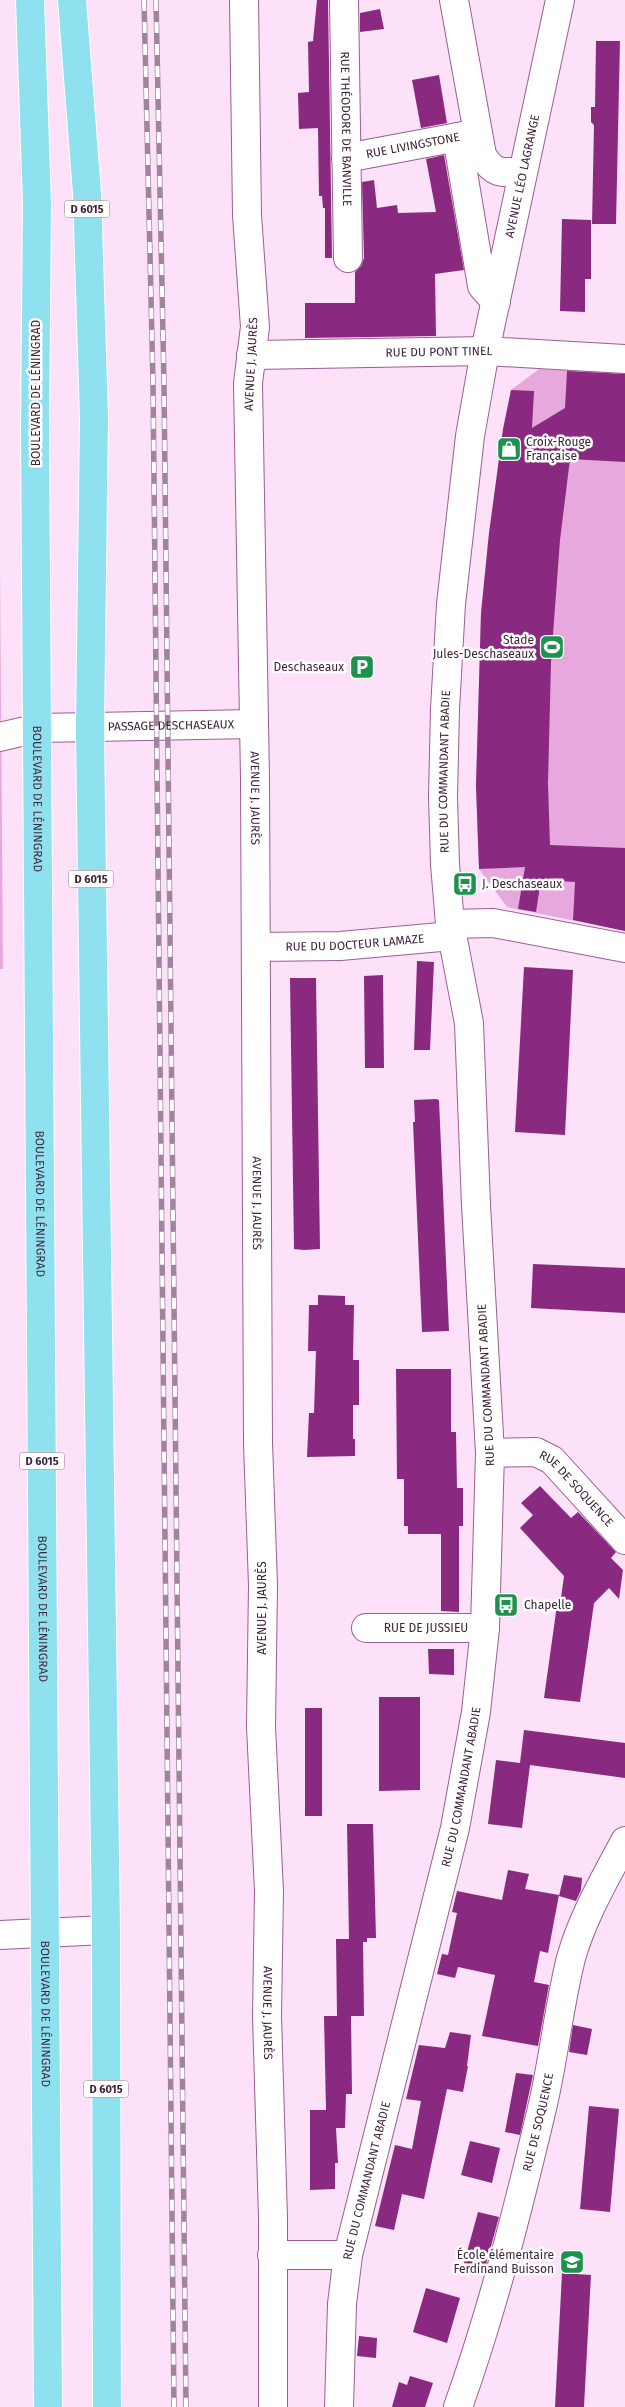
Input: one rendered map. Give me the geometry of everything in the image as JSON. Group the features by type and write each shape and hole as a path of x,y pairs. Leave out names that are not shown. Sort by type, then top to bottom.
{"main road":[{"name":"BOULEVARD DE LÉNINGRAD","path":"30,0 37,202 35,429 48,2407"},
{"name":"D 6015","path":"72,0 87,193 94,418 90,728 106,1930 107,2407"}],"street":[{"name":"AVENUE J. JAURÈS","path":"244,0 247,215 255,327 248,383 254,724 258,1433 263,1585 261,1727 269,1891 266,2016 272,2255 273,2407"},
{"name":"RUE THÉODORE DE BANVILLE","path":"344,0 348,258"},
{"path":"454,0 482,286 496,302"},
{"name":"AVENUE LÉO LAGRANGE","path":"485,351 560,0"},
{"path":"467,135 489,167 501,173 523,171"},
{"name":"RUE LIVINGSTONE","path":"346,158 467,135"},
{"name":"RUE DU PONT TINEL","path":"251,355 485,351 625,359"},
{"name":"RUE DU COMMANDANT ABADIE","path":"338,2407 342,2304 348,2255 455,1828 476,1712 485,1628 490,1453 469,1023 451,930 442,798 451,604 470,436 485,351"},
{"path":"0,715 38,728"},
{"name":"PASSAGE DESCHASEAUX","path":"38,728 254,724"},
{"path":"0,737 38,728"},
{"name":"RUE DU DOCTEUR LAMAZE","path":"256,947 340,946 493,924 625,948"},
{"name":"RUE DE SOQUENCE","path":"490,1453 536,1452 552,1460 625,1540"},
{"name":"RUE DE JUSSIEU","path":"366,1628 485,1628"},
{"name":"RUE DE SOQUENCE","path":"458,2407 471,2370 530,2159 548,2083 571,1959 587,1914 625,1841"},
{"path":"0,1935 106,1930"},
{"path":"272,2255 348,2255"}],"shaded area":[{"name":"Stade Jules-Deschaseaux","path":"539,369 625,373 625,931 507,907 479,869 476,786 481,613 489,533 511,390"},
{"path":"0,564 3,969 0,969"}],"building":[{"path":"317,0 328,0 332,258 325,258 325,208 323,208 322,196 319,196 318,128 299,129 298,93 309,92 308,42 313,41"},
{"path":"380,9 384,29 360,32 360,13"},
{"path":"596,41 620,41 616,224 592,224 594,125 591,122 591,107 595,107"},
{"path":"439,75 447,123 421,128 412,80"},
{"path":"444,155 464,270 435,274 436,336 305,338 305,303 355,303 355,272 361,266 364,258 362,182 374,180 377,208 397,205 398,213 436,212 426,159"},
{"path":"562,219 591,220 591,279 585,279 585,312 560,311"},
{"path":"567,371 625,374 625,462 570,459 560,540 551,662 548,784 550,845 625,848 625,931 573,920 575,882 541,880 536,912 518,909 525,867 479,869 476,786 481,613 489,533 503,429 511,390 534,391 532,428 565,408"},
{"path":"417,961 434,962 430,1050 414,1050"},
{"path":"524,967 573,970 565,1135 515,1132"},
{"path":"383,975 384,1068 365,1068 364,976"},
{"path":"290,978 316,978 320,1249 294,1249"},
{"path":"414,1100 439,1100 449,1331 422,1332 413,1122 415,1122"},
{"path":"533,1264 625,1268 625,1313 531,1308"},
{"path":"318,1295 345,1296 345,1305 354,1305 353,1360 359,1360 359,1405 353,1405 355,1456 307,1457 309,1413 314,1413 316,1351 308,1351 309,1305 318,1305"},
{"path":"396,1369 451,1369 451,1432 456,1432 457,1488 463,1488 463,1526 459,1526 459,1612 441,1611 441,1534 408,1534 408,1526 404,1526 404,1479 397,1479"},
{"path":"540,1486 571,1518 578,1512 616,1552 611,1558 623,1570 619,1599 609,1588 594,1603 580,1702 544,1698 557,1605 560,1605 564,1576 520,1528 533,1515 521,1503"},
{"path":"428,1649 454,1649 454,1675 429,1674"},
{"path":"379,1697 420,1697 420,1790 379,1791"},
{"path":"305,1708 322,1708 322,1816 305,1816"},
{"path":"524,1730 625,1743 625,1778 530,1765 522,1828 488,1824 496,1760 520,1763"},
{"path":"347,1824 373,1824 376,1938 367,1938 367,1942 363,1942 364,2016 351,2016 352,2094 346,2094 345,2128 336,2128 338,2163 335,2163 335,2189 310,2190 310,2110 326,2110 324,2016 337,2016 336,1939 349,1939"},
{"path":"508,1870 529,1874 525,1889 559,1895 548,1953 540,1951 534,1982 549,1985 538,2046 482,2036 495,1975 458,1967 455,1978 437,1974 442,1954 448,1955 457,1913 452,1912 457,1891 502,1900"},
{"path":"564,1875 582,1878 581,1890 576,1901 559,1896"},
{"path":"573,2025 592,2029 587,2055 569,2052"},
{"path":"450,2032 471,2035 468,2066 463,2092 447,2089 424,2199 402,2194 394,2230 375,2226 395,2145 412,2149 421,2101 406,2099 419,2045 445,2048"},
{"path":"516,2073 533,2075 520,2135 505,2132"},
{"path":"589,2106 619,2109 610,2212 580,2209"},
{"path":"470,2141 500,2148 492,2183 461,2175"},
{"path":"478,2212 499,2217 485,2268 464,2263"},
{"path":"562,2273 591,2275 584,2407 555,2407"},
{"path":"426,2288 460,2298 447,2343 413,2332"},
{"path":"359,2336 377,2338 376,2358 357,2356"},
{"path":"410,2376 433,2383 425,2407 392,2407 399,2382 407,2385"}],"railway":[{"path":"144,0 153,383 174,2407"},
{"path":"156,0 164,383 186,2407"}],"place":[{"name":"Croix-Rouge Française","path":"509,449"},
{"name":"Stade Jules-Deschaseaux","path":"552,647"},
{"name":"Deschaseaux","path":"362,667"},
{"name":"J. Deschaseaux","path":"465,884"},
{"name":"Chapelle","path":"506,1605"},
{"name":"École élémentaire Ferdinand Buisson","path":"572,2262"}]}
